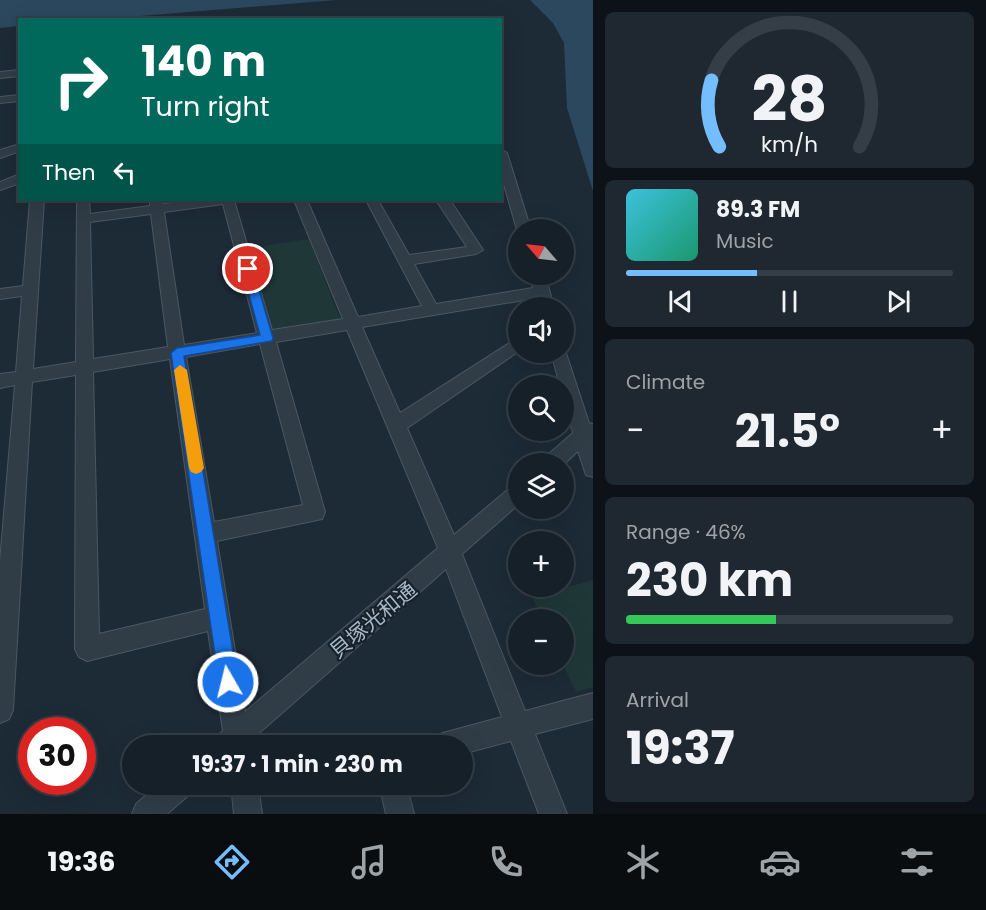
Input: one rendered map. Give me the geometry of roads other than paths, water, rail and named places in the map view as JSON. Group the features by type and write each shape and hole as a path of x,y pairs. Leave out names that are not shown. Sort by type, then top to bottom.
{"street":[{"path":"0,75 18,73"},
{"path":"0,100 18,98"},
{"path":"0,154 18,148"},
{"path":"502,160 521,219"},
{"path":"0,186 18,179"},
{"path":"0,710 8,496 25,377 37,201"},
{"path":"209,201 83,209 87,649 219,617"},
{"path":"207,533 315,512 226,201"},
{"path":"300,201 451,553 553,814"},
{"path":"373,201 407,260 432,310"},
{"path":"407,260 476,250 444,201"},
{"path":"157,204 177,353 219,617 232,735"},
{"path":"0,294 31,290"},
{"path":"0,381 432,310 508,303"},
{"path":"395,426 508,350"},
{"path":"563,363 588,431 593,470"},
{"path":"563,453 588,431"},
{"name":"貝塚光和通","path":"241,735 508,502"},
{"path":"473,738 593,706"},
{"path":"146,814 168,795"},
{"path":"245,795 248,814"},
{"path":"395,795 400,814"}],"water":[{"path":"0,0 336,0 115,18 18,18 18,26 0,28"},
{"path":"530,0 593,0 593,191 567,108 564,43 553,23"}]}
